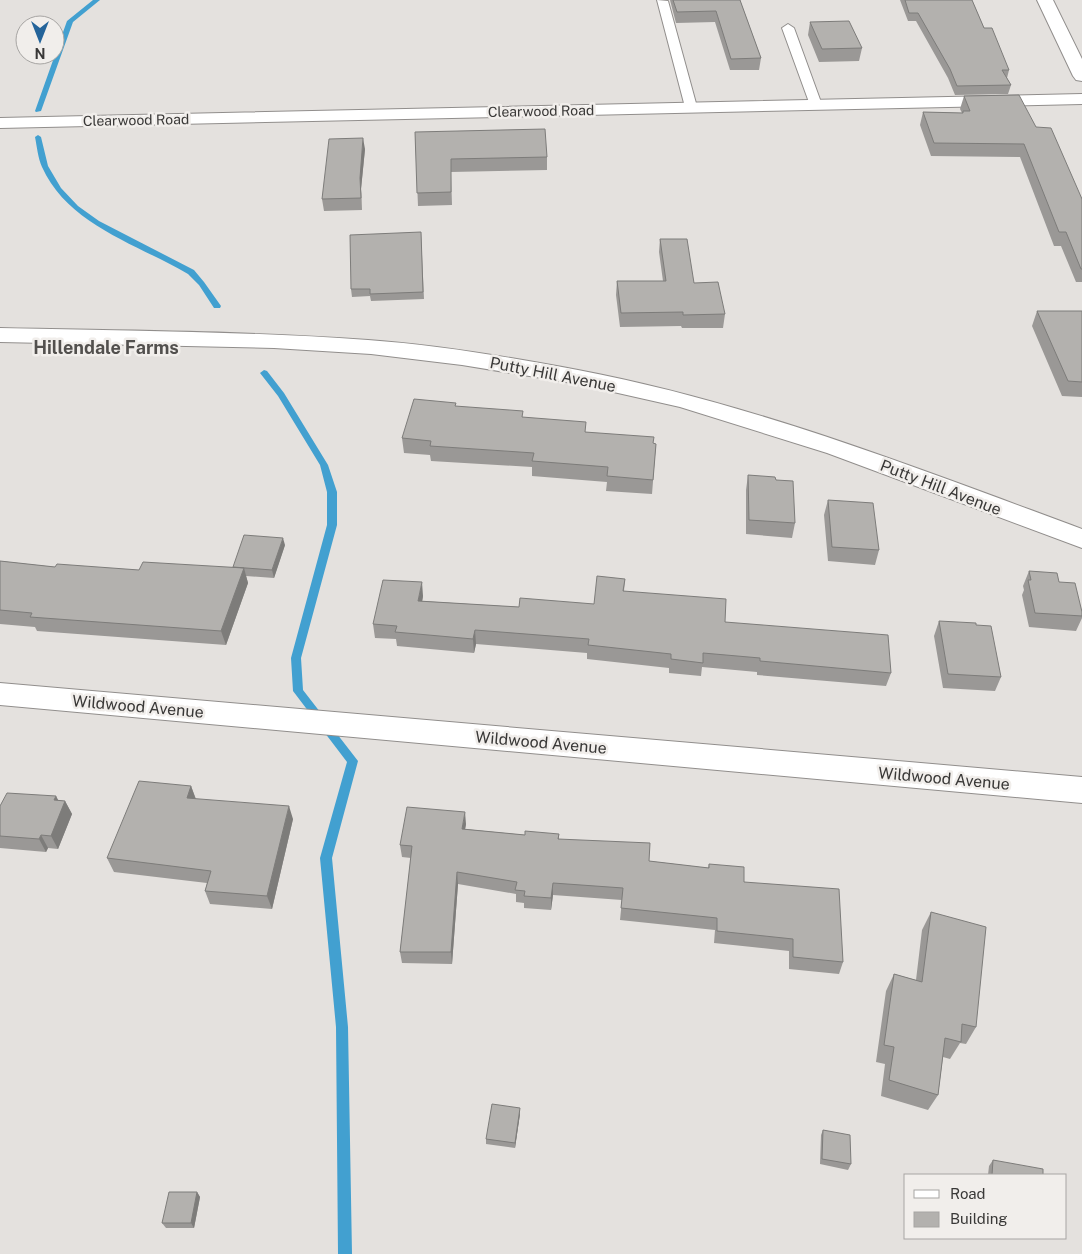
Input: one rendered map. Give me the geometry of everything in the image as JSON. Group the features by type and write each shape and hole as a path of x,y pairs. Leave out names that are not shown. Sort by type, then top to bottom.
{"street":[{"path":"1045,0 1082,76"},
{"name":"Clearwood Road","path":"0,122 1082,99"},
{"name":"Putty Hill Avenue","path":"0,335 203,339 343,345 462,358 578,377 684,401 819,442 1082,539"},
{"name":"Wildwood Avenue","path":"0,694 1082,790"}],"lane":[{"path":"662,1 692,108"},
{"path":"788,28 816,105"}],"building":[{"path":"673,0 740,0 761,58 731,59 716,11 677,12"},
{"path":"905,0 972,0 984,28 992,28 1009,70 1002,70 1011,85 957,86 950,69 918,13 909,13"},
{"path":"849,21 862,48 822,49 810,22"},
{"path":"1019,95 1036,127 1051,128 1082,199 1082,269 1066,232 1059,232 1024,144 934,143 923,112 963,113 963,111 970,111 964,96"},
{"path":"545,129 547,157 451,159 451,192 417,193 415,132"},
{"path":"363,138 360,178 361,198 322,199 329,139"},
{"path":"421,232 423,292 370,294 370,289 351,289 350,235"},
{"path":"660,239 687,239 694,283 718,282 725,314 683,315 683,312 621,313 617,281 666,281"},
{"path":"1037,311 1082,311 1082,382 1068,381"},
{"path":"414,399 456,403 455,406 523,411 522,417 586,422 585,432 654,437 653,443 656,444 653,480 607,476 608,467 532,461 534,453 430,446 431,441 402,438"},
{"path":"748,475 775,477 776,480 793,481 795,523 749,520"},
{"path":"828,500 873,503 879,550 832,547"},
{"path":"244,535 283,538 272,570 233,567"},
{"path":"0,561 55,567 57,564 139,570 143,562 244,568 221,631 30,617 32,613 0,610"},
{"path":"1029,571 1057,573 1059,582 1075,583 1082,616 1035,613 1028,580 1031,580"},
{"path":"597,576 625,579 623,591 726,599 725,622 888,635 891,673 760,661 760,658 703,653 703,663 671,659 671,654 588,645 589,639 475,630 473,639 395,632 397,626 373,624 383,580 422,582 418,601 519,607 520,598 594,604"},
{"path":"939,621 976,623 976,625 991,626 1001,677 948,674"},
{"path":"139,781 191,786 187,798 289,806 267,896 205,891 211,871 107,858"},
{"path":"7,793 56,796 54,800 65,801 51,836 41,835 39,839 0,836 0,806"},
{"path":"407,807 465,812 462,829 525,835 525,831 559,834 558,839 650,843 649,861 709,868 709,864 744,867 744,882 839,889 843,962 793,957 793,939 717,931 717,918 621,908 623,888 553,883 551,898 524,896 525,891 515,890 517,882 457,872 451,952 400,952 412,846 400,845"},
{"path":"931,912 986,927 976,1027 962,1024 961,1042 945,1038 938,1095 889,1080 894,1047 884,1045 894,974 922,982"},
{"path":"492,1104 520,1108 515,1143 486,1139"},
{"path":"823,1130 850,1135 851,1164 822,1159"},
{"path":"993,1160 1043,1169 1043,1174 992,1174"},
{"path":"169,1192 197,1192 191,1223 162,1223"}],"waterway":[{"path":"38,111 70,21 97,0"},
{"path":"38,137 45,166 58,189 75,207 119,235 191,272 202,283 217,306"},
{"path":"264,373 281,395 324,465 332,492 332,525 296,658 298,691 353,761 326,858 342,1027 345,1254"}],"district":[{"name":"Hillendale Farms","path":"106,348"}]}
